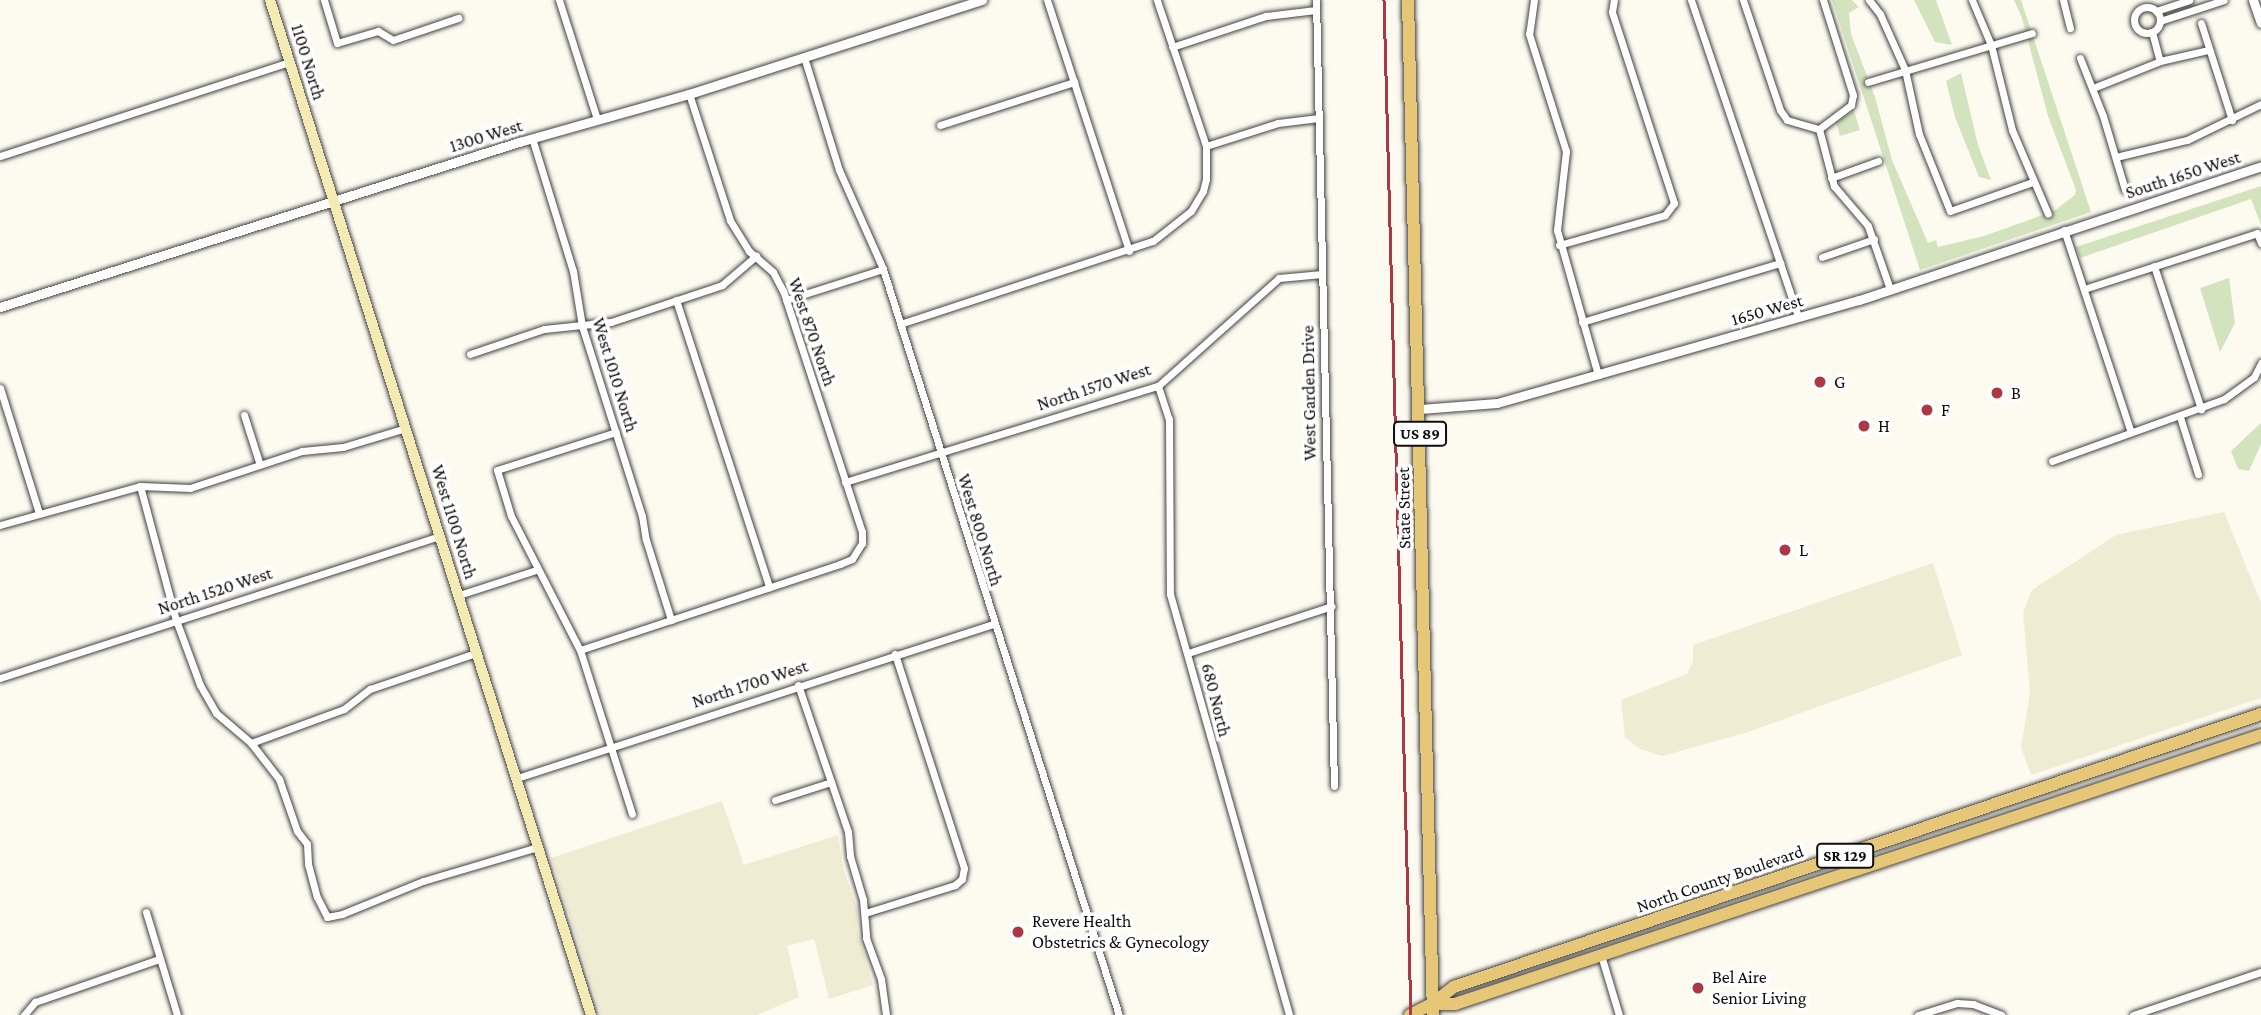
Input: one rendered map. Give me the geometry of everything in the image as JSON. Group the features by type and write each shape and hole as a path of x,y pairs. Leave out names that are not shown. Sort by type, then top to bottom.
{"main road":[{"name":"1100 North","path":"270,0 312,134"},
{"name":"State Street","path":"1408,0 1433,1009"},
{"name":"West 1100 North","path":"312,134 591,1015"},
{"name":"North County Boulevard","path":"1433,1009 1454,986 2261,714"},
{"name":"North County Boulevard","path":"1410,1015 1455,1004 2261,736"}],"street":[{"path":"324,0 337,43 378,30 393,40 458,19"},
{"path":"560,0 597,119"},
{"name":"1300 West","path":"0,307 532,138 689,93 982,0"},
{"path":"1047,0 1129,251"},
{"path":"900,324 1129,251 1170,232 1191,211 1203,191 1206,179 1206,146 1157,0"},
{"name":"West Garden Drive","path":"1316,0 1332,606 1334,786"},
{"path":"1534,0 1529,34 1566,151 1557,230 1559,245 1598,374"},
{"path":"1691,0 1798,317"},
{"path":"1743,0 1780,110 1787,120 1819,130"},
{"path":"1819,130 1853,101 1824,0"},
{"path":"1869,0 1880,14 1905,70 1919,134 1950,211 2033,182"},
{"path":"1972,0 1992,45 2012,130 2048,214"},
{"path":"2063,0 2070,28"},
{"path":"2152,32 2140,30 2135,23 2140,4 2156,11 2189,0"},
{"path":"2152,32 2160,21 2224,0"},
{"path":"2253,0 2261,23"},
{"path":"1559,245 1665,215 1673,208 1674,198 1612,12 1613,2"},
{"path":"1172,47 1266,16 1316,10"},
{"path":"2156,11 2160,21"},
{"path":"2201,23 2232,120"},
{"path":"2152,32 2160,61"},
{"path":"1868,82 2032,33"},
{"path":"2093,88 2160,61 2208,50"},
{"name":"West 800 North","path":"804,57 839,170 883,270 1119,1015"},
{"path":"2080,58 2093,88 2125,190"},
{"path":"0,156 289,62"},
{"path":"940,125 1074,82"},
{"name":"West 870 North","path":"689,93 730,220 756,256 774,272 786,300 862,532 862,543 856,554 840,564 769,587"},
{"path":"2116,157 2187,140 2261,104"},
{"path":"1206,146 1279,123 1319,118"},
{"path":"1819,130 1831,178 1841,196 1863,218 1874,239 1890,289"},
{"name":"West 1010 North","path":"532,138 573,271 582,326 671,620"},
{"path":"1831,178 1878,161"},
{"name":"South 1650 West","path":"2116,214 2261,166"},
{"name":"1650 West","path":"1420,409 1497,403 1890,289 2116,214"},
{"path":"2064,230 2131,432"},
{"path":"2084,289 2257,233 2261,243"},
{"path":"1822,257 1874,239"},
{"path":"470,354 544,329 611,322 722,285 756,256"},
{"path":"1582,322 1780,263"},
{"path":"2154,266 2201,408"},
{"path":"786,300 883,270"},
{"name":"North 1570 West","path":"845,482 1158,386 1279,278 1322,274"},
{"path":"580,650 769,587 676,300"},
{"path":"2052,461 2224,399 2258,379 2261,363"},
{"name":"680 North","path":"1158,386 1169,419 1170,594 1289,1015"},
{"path":"0,388 39,513"},
{"path":"244,415 260,465"},
{"path":"2180,417 2199,474"},
{"path":"0,525 140,486 190,488 302,451 343,447 406,428"},
{"path":"616,432 497,470 511,516 536,570 580,650 632,814"},
{"path":"140,486 176,620 200,685 216,713 251,743 279,779 297,831 307,845 308,864 317,897 327,917 342,915 423,881 538,847"},
{"name":"North 1520 West","path":"0,678 440,536"},
{"path":"458,595 536,570"},
{"path":"1188,653 1332,606"},
{"name":"North 1700 West","path":"517,778 993,624"},
{"path":"251,743 344,709 370,688 476,653"},
{"path":"865,913 955,885 962,879 964,868 895,654"},
{"path":"798,685 848,831 850,856 865,913 866,938 881,979 886,1015"},
{"path":"775,800 831,782"},
{"path":"146,912 177,1015"},
{"path":"1601,955 1619,1015"},
{"path":"24,1015 35,1002 159,959"},
{"path":"2133,1015 2261,972"},
{"path":"1918,1015 1958,1003 1973,1004 2001,1015"}],"shaded area":[{"path":"2224,512 2261,603 2261,698 2031,775 2021,747 2030,694 2023,612 2032,590 2116,535"},
{"path":"1933,563 1962,655 1745,733 1662,756 1640,749 1625,737 1621,700 1687,674 1693,661 1693,645"},
{"path":"722,801 744,865 838,835 843,868 858,910 857,930 873,985 829,999 814,939 787,946 799,997 757,1015 601,1015 551,858"}],"green space":[{"path":"1832,0 1852,0 1859,7 1849,13 1851,34 1875,97 1892,160 1928,243 1936,240 1938,247 1984,236 2054,211 2075,195 2076,190 2048,116 2022,18 2014,0 2021,0 2091,212 1920,270"},
{"path":"1914,0 1936,0 1952,45 1935,42"},
{"path":"1961,73 1978,145 1991,180 1979,177 1955,117 1946,81"},
{"path":"1854,111 1860,130 1840,136 1836,122"},
{"path":"2261,186 2261,225 2251,199 2080,258 2076,247"},
{"path":"2229,278 2235,323 2220,352 2200,288"},
{"path":"2261,423 2261,444 2249,471 2238,469 2231,451"}],"railway":[{"path":"1384,0 1411,1015"}],"place":[{"name":"G","path":"1820,382"},
{"name":"B","path":"1997,393"},
{"name":"F","path":"1927,410"},
{"name":"H","path":"1864,426"},
{"name":"L","path":"1785,550"},
{"name":"Revere Health Obstetrics & Gynecology","path":"1018,932"},
{"name":"Bel Aire Senior Living","path":"1698,988"}]}
